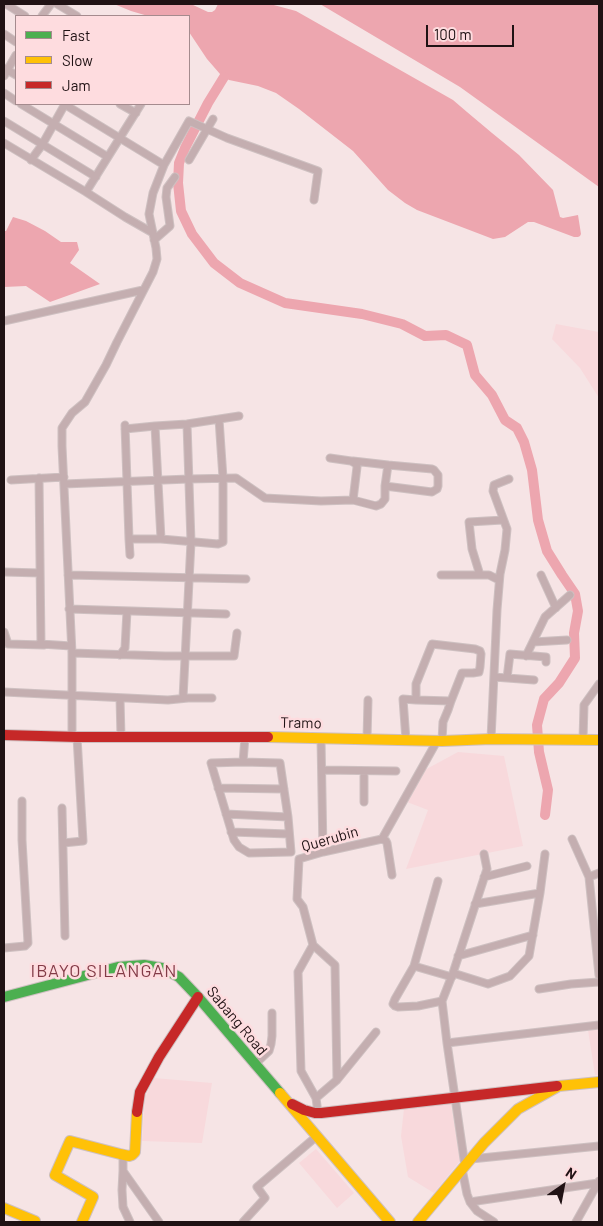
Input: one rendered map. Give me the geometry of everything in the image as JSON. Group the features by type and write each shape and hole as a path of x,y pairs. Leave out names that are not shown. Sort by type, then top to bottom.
{"main road":[{"name":"Tramo","path":"4,735 439,741 491,739 599,740"},
{"name":"Sabang Road","path":"4,997 118,968 144,965 162,968 179,977 390,1222"},
{"path":"82,1222 93,1196 55,1175 70,1141 123,1155 129,1156 135,1152 138,1102 142,1087 198,997"},
{"path":"285,1099 300,1109 318,1113 599,1082"},
{"path":"418,1222 499,1127 518,1109 559,1086"},
{"path":"4,1208 35,1222"}],"street":[{"path":"6,4 23,15"},
{"path":"43,15 51,4"},
{"path":"57,4 75,15"},
{"path":"4,34 15,41"},
{"path":"5,71 15,56"},
{"path":"4,93 15,100"},
{"path":"23,105 108,157"},
{"path":"31,160 42,145 64,105"},
{"path":"67,105 164,165"},
{"path":"122,105 136,113"},
{"path":"86,192 140,105"},
{"path":"189,160 205,128 213,119"},
{"path":"4,121 96,177"},
{"path":"63,843 83,841 74,737 62,428 72,413 85,402 153,272 157,259 149,214 153,193 164,165 189,121 227,138 318,171 314,200"},
{"path":"4,143 86,192 154,237"},
{"path":"154,237 170,226 166,197 167,188 175,177"},
{"path":"133,222 149,214"},
{"path":"4,321 143,290"},
{"path":"130,555 125,427 187,424 239,416"},
{"path":"129,539 161,539 218,544 223,542 223,478 219,418"},
{"path":"183,698 191,542 187,424"},
{"path":"155,426 161,539"},
{"path":"330,458 434,470 438,475 437,489 432,492 385,486"},
{"path":"351,461 357,467 352,500"},
{"path":"12,480 39,478 64,481 127,482 236,478 265,498 322,501 352,500 379,506 384,501 388,465"},
{"path":"39,478 41,644 44,645"},
{"path":"491,739 499,580 507,529 492,490 494,485 509,479"},
{"path":"480,575 472,549 469,522 503,520"},
{"path":"4,572 40,573"},
{"path":"68,575 246,579"},
{"path":"441,575 489,575 499,580"},
{"path":"541,575 556,608"},
{"path":"526,656 545,617 570,594"},
{"path":"70,610 226,614"},
{"path":"120,655 124,648 127,611"},
{"path":"4,632 6,645 44,645 120,655 185,656 234,656 236,633"},
{"path":"533,642 567,640"},
{"path":"416,700 416,684 432,644 469,648 477,650 481,654 480,670 477,673 462,673 443,722 439,741"},
{"path":"508,678 510,654 546,657 546,662"},
{"path":"494,677 534,680"},
{"path":"583,740 584,705 599,684"},
{"path":"4,692 168,700 212,698"},
{"path":"120,698 121,737"},
{"path":"406,740 403,699 451,701"},
{"path":"366,739 368,700"},
{"path":"242,762 245,737"},
{"path":"321,738 323,852"},
{"name":"Querubin","path":"313,946 303,907 297,899 299,859 382,839 439,741"},
{"path":"291,852 249,853 239,847 231,832 211,764 242,762 280,763 291,852 299,859"},
{"path":"322,770 396,771"},
{"path":"364,771 364,802"},
{"path":"218,788 284,790"},
{"path":"4,948 25,946 28,943 22,840 22,801"},
{"path":"62,808 66,936"},
{"path":"226,814 288,817"},
{"path":"231,832 289,834"},
{"path":"382,839 387,843 392,875"},
{"path":"572,839 589,877 598,939 599,975"},
{"path":"484,854 487,869 442,1001 466,1165 467,1194 477,1211 494,1222"},
{"path":"414,966 488,984 510,976 529,956 545,854"},
{"path":"484,876 527,866"},
{"path":"589,877 599,873"},
{"path":"438,881 414,966 393,1004 398,1007 418,1006 442,1001"},
{"path":"475,904 540,893"},
{"path":"458,956 533,935"},
{"path":"318,1113 316,1098 301,1071 298,972 313,946 335,965 337,1080"},
{"path":"539,989 599,982"},
{"path":"254,1064 268,1051 271,1044 272,1013"},
{"path":"447,1043 599,1025"},
{"path":"316,1098 337,1080 376,1032"},
{"path":"243,1222 265,1198 257,1187 317,1136"},
{"path":"466,1165 599,1146"},
{"path":"123,1155 123,1207 130,1222"},
{"path":"123,1171 159,1222"},
{"path":"470,1202 598,1182"},
{"path":"576,1222 598,1182"}],"shaded area":[{"path":"114,4 191,4 212,12 218,4 270,4 296,11 453,100 519,155 553,190 560,217 578,215 581,234 578,237 574,237 534,222 528,222 505,237 493,239 417,210 388,190 353,151 276,93 258,86 229,80 220,74 207,59 190,34 190,15 145,15"},
{"path":"320,4 599,4 599,187 460,87"},
{"path":"13,217 26,221 61,242 77,242 79,250 70,263 100,284 50,302 26,286 4,287 4,231 6,231"},
{"path":"556,324 599,332 599,398 580,368 552,339"},
{"path":"458,752 504,756 523,846 406,869 428,810 407,802 421,772"},
{"path":"599,1029 599,1075 595,1075 588,1030"},
{"path":"154,1078 212,1083 202,1143 142,1141 145,1098"},
{"path":"451,1104 460,1161 434,1193 408,1177 401,1136 404,1109"},
{"path":"316,1149 354,1193 337,1208 299,1163"}],"waterway":[{"path":"224,77 208,103 179,163 178,183 181,211 192,234 214,263 240,283 285,303 362,314 402,324 425,336 446,335 467,345 475,375 492,395 505,420 517,428 524,442 532,470 538,520 547,551 575,594 578,611 574,633 575,658 559,683 544,699 537,725 539,752 548,790 545,815"}],"traffic: fast":[{"path":"4,997 118,967 144,965 162,968 179,977 198,997 280,1093"}],"traffic: slow":[{"path":"268,737 442,741 491,739 599,740"},
{"path":"418,1222 484,1143 518,1109 559,1086 599,1082"},
{"path":"280,1093 390,1222"},
{"path":"82,1222 93,1197 55,1175 70,1141 120,1154 132,1155 135,1152 137,1112"},
{"path":"4,1208 35,1222"}],"traffic: jam":[{"path":"4,735 268,737"},
{"path":"137,1112 140,1092 159,1057 198,997"},
{"path":"292,1104 304,1110 321,1113 557,1086"}],"district":[{"name":"IBAYO SILANGAN","path":"104,971"}]}
